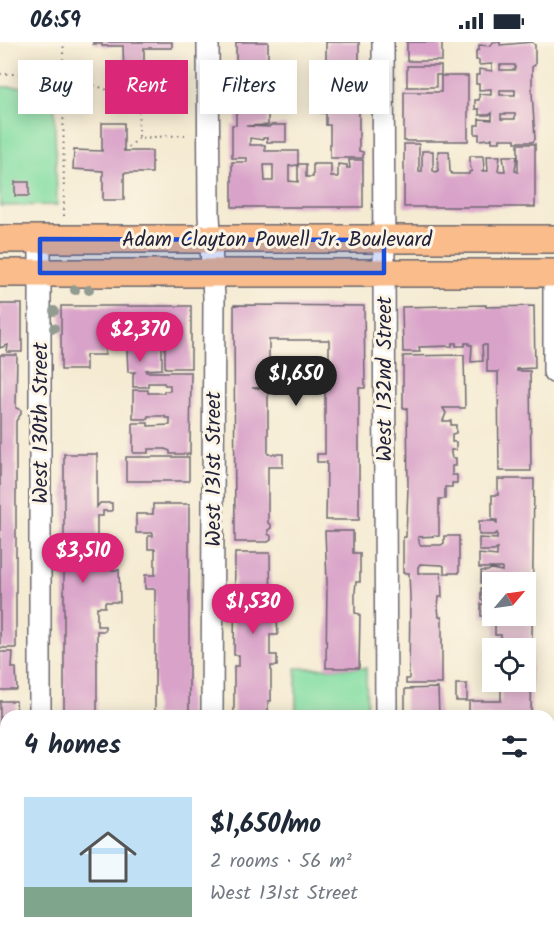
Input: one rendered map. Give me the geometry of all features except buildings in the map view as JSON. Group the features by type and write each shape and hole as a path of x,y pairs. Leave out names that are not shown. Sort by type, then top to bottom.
{"main road":[{"name":"Adam Clayton Powell Jr. Boulevard","path":"0,239 554,239"},
{"name":"Adam Clayton Powell Jr. Boulevard","path":"0,273 554,273"}],"street":[{"name":"West 131st Street","path":"208,42 214,321 212,710"},
{"name":"West 132nd Street","path":"383,42 386,710"},
{"name":"West 130th Street","path":"40,239 40,710"},
{"path":"554,280 554,372"}],"path":[{"path":"63,60 64,42"},
{"path":"0,74 18,74"},
{"path":"63,114 64,216"},
{"path":"138,114 139,138"},
{"path":"124,151 139,138 185,135"}],"highlighted area":[{"path":"40,239 384,240 384,273 40,273"}],"green space":[{"path":"0,87 18,87 18,114 55,114 57,205 0,206"},
{"path":"296,668 366,668 367,710 296,710"}]}
